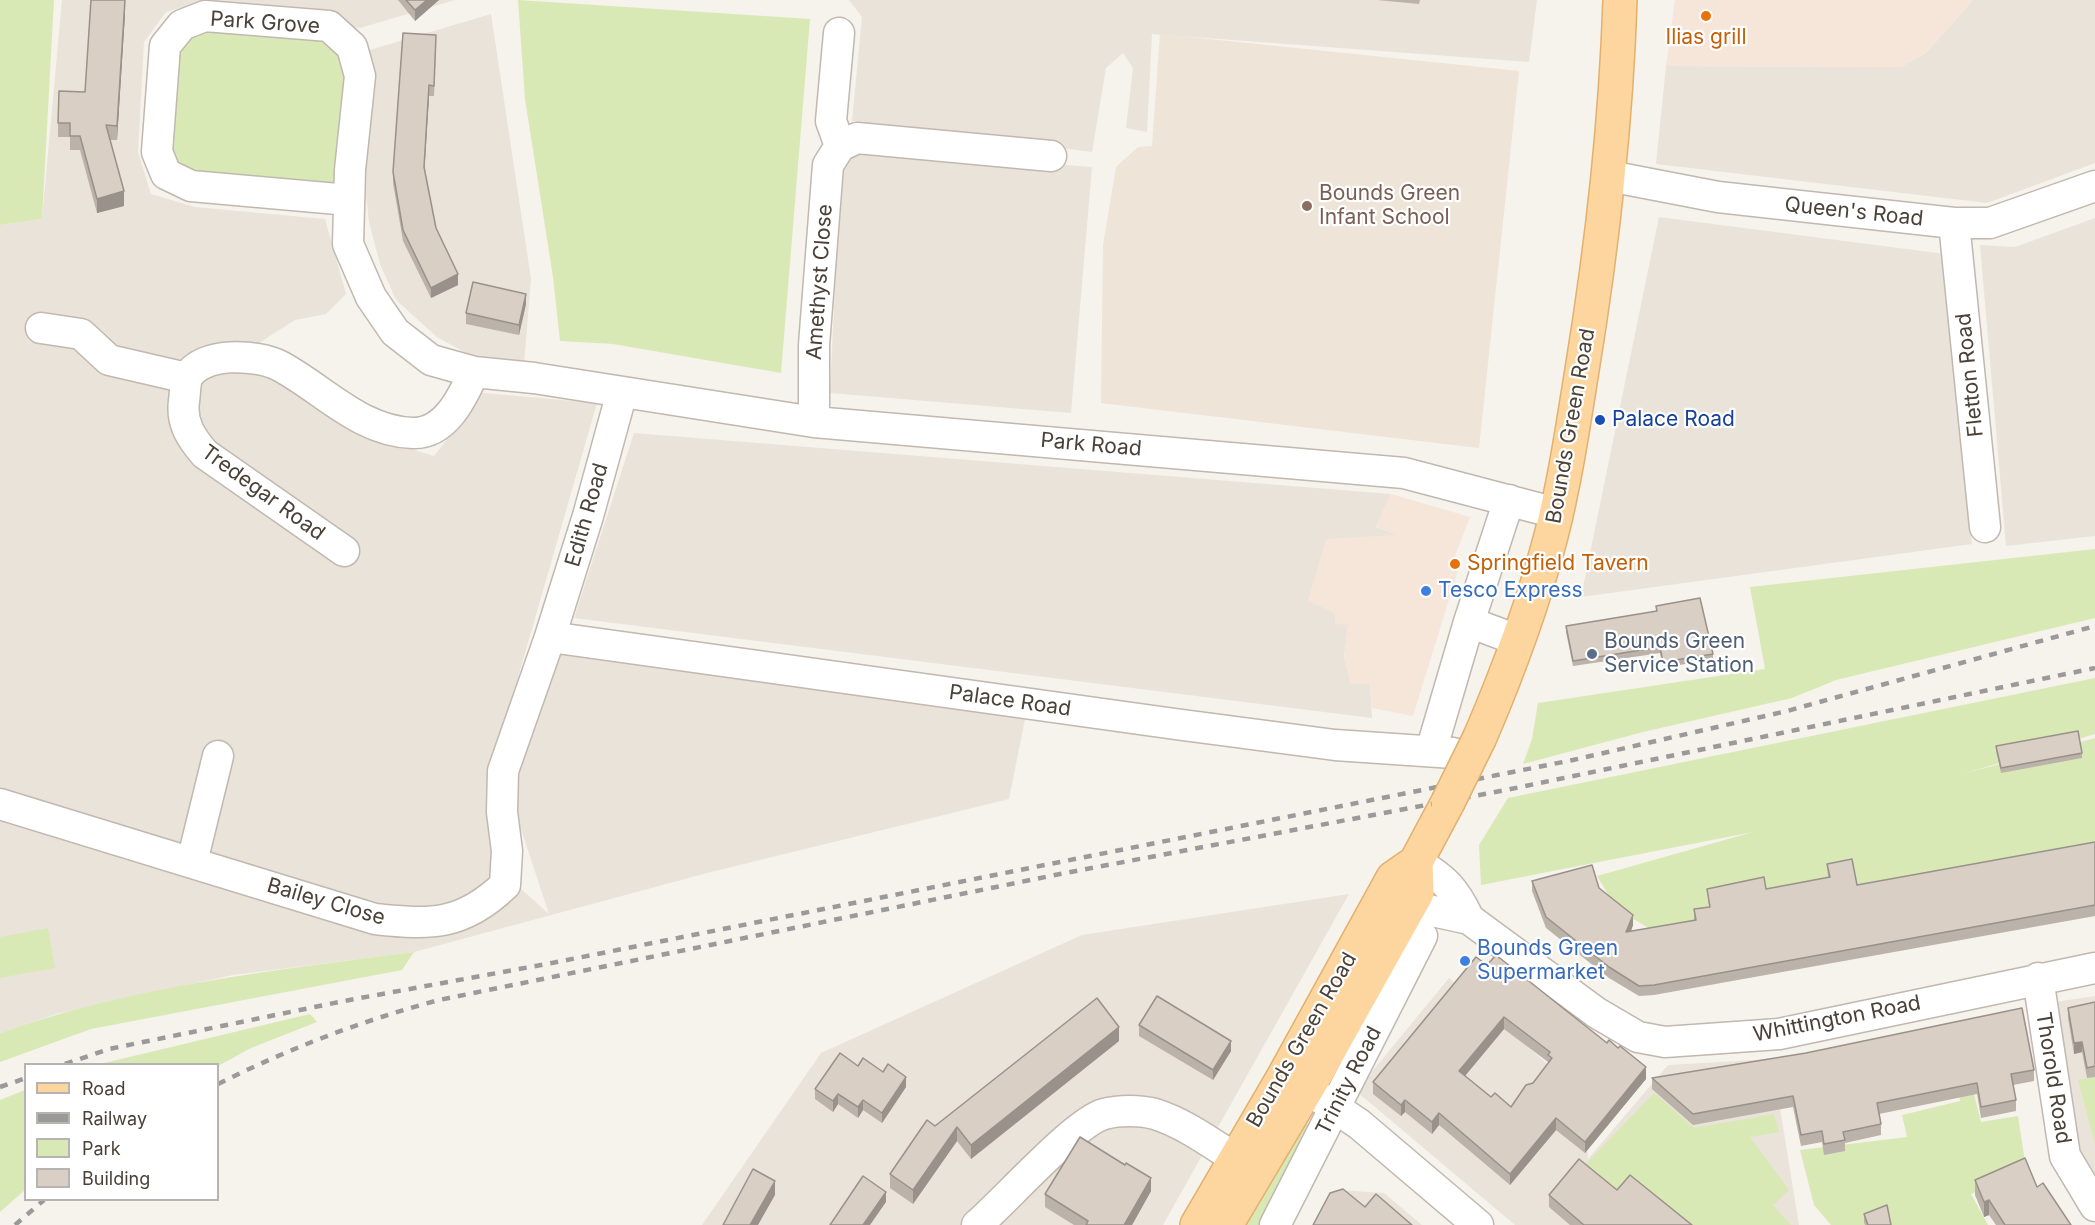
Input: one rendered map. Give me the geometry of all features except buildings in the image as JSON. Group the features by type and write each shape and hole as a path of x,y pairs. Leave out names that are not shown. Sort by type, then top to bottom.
{"main road":[{"name":"Bounds Green Road","path":"1197,1225 1245,1165 1295,1083 1410,906 1417,893 1421,852 1458,749 1517,640 1556,513 1594,299 1609,176 1620,0"},
{"name":"Bounds Green Road","path":"1295,1083 1394,878 1421,852"},
{"name":"Bounds Green Road","path":"1226,1225 1245,1165"}],"street":[{"name":"Park Grove","path":"349,200 191,186 166,174 157,152 165,46 182,26 205,16 329,26 352,47 360,76 349,200 348,244 371,297 395,333 431,360 474,372 622,392"},
{"path":"838,33 831,121 840,146 857,138 1051,156"},
{"name":"Amethyst Close","path":"814,422 814,345 822,222 828,165 840,146"},
{"name":"Queen's Road","path":"1609,176 1707,194 1954,223 1990,223 2095,186"},
{"name":"Fletton Road","path":"1954,223 1985,527"},
{"path":"41,328 81,334 109,360 187,378 200,366 219,357 261,359 279,366 351,413 386,427 415,434 435,426 452,413 474,372"},
{"name":"Tredegar Road","path":"187,378 184,421 192,439 205,454 344,551"},
{"name":"Park Road","path":"622,392 814,422 1404,473 1556,513"},
{"name":"Edith Road","path":"550,637 588,516 622,392"},
{"path":"1458,749 1469,622 1509,500"},
{"path":"1469,622 1517,640"},
{"name":"Palace Road","path":"550,637 1335,745 1458,749"},
{"name":"Bailey Close","path":"0,804 375,919 423,924 472,911 489,901 505,885 507,851 502,812 503,771 550,637"},
{"path":"192,862 218,756"},
{"name":"Whittington Road","path":"1421,852 1460,899 1469,919"},
{"name":"Whittington Road","path":"1410,906 1469,919 1597,1013 1638,1037 1665,1042 1779,1034 2038,978 2095,968"},
{"name":"Trinity Road","path":"1275,1225 1422,936"},
{"name":"Thorold Road","path":"2038,978 2065,1156 2095,1206"},
{"path":"1295,1083 1359,1124 1478,1225"},
{"path":"977,1225 1080,1127 1103,1114 1128,1111 1154,1114 1245,1165"}],"shaded area":[{"path":"62,0 455,0 360,28 197,3 166,12 144,42 138,152 151,194 195,207 325,219 346,294 326,314 295,320 259,343 284,374 381,440 434,456 483,393 597,403 489,778 487,812 495,843 492,863 549,914 515,811 513,772 557,654 1026,714 1009,799 707,873 414,952 233,975 56,1014 0,1033 0,225 42,219"},
{"path":"849,0 1537,0 1529,62 1152,34 1147,132 1126,128 1133,68 1123,53 1106,68 1092,152 852,121 862,17"},
{"path":"1675,0 1973,0 1926,53 1901,67 1666,66"},
{"path":"1973,0 2095,0 2095,163 1987,203 1656,164 1666,66 1901,67 1926,53"},
{"path":"491,14 531,279 524,364 477,359 437,337 396,300 380,264 369,222 363,166 366,51"},
{"name":"Bounds Green Infant School","path":"1160,34 1519,71 1479,448 1101,403 1103,245 1116,167 1138,147 1152,146"},
{"path":"873,150 1092,167 1071,413 830,393 840,179 847,163 859,152"},
{"path":"1659,217 1945,254 1946,301 1972,544 1581,597"},
{"path":"2095,218 2095,536 2006,546 1980,245 2015,247"},
{"path":"634,433 1391,494 1376,527 1398,535 1309,600 1335,613 1348,625 1344,657 1351,684 1370,684 1372,718 574,618"},
{"path":"1391,494 1470,517 1453,561 1459,567 1413,716 1372,708 1370,684 1351,684 1344,657 1348,625 1335,624 1335,613 1308,601 1326,539 1396,535 1376,527"},
{"path":"1349,894 1163,1225 702,1225 821,1053 1082,935"},
{"path":"1449,978 1585,1097 1588,1159 1668,1065 1772,1059 1799,1225 1515,1225 1356,1091"},
{"path":"2095,996 2095,1183 2080,1159 2055,1002"},
{"path":"1339,1190 1384,1193 1422,1225 1319,1225"}],"green space":[{"path":"0,0 54,0 42,219 0,225"},
{"path":"518,0 810,19 781,373 613,344 560,341 553,277 525,99"},
{"path":"203,26 322,32 343,54 354,78 343,190 174,169 163,149 175,48"},
{"path":"2095,549 2095,618 1836,680 1792,698 1643,732 1523,764 1532,739 1538,703 1765,669 1750,587"},
{"path":"2095,678 2095,734 1963,774 2095,738 2095,872 1655,932 1617,909 1597,876 1753,832 1481,885 1479,845 1508,798"},
{"path":"48,928 55,968 0,978 0,937"},
{"path":"414,952 402,970 91,1029 0,1062 0,1033 101,1003 153,991 257,973"},
{"path":"310,1014 317,1022 251,1048 219,1065 219,1063 104,1063"},
{"path":"1969,1074 1981,1122 2018,1116 2026,1168 1971,1194 1988,1225 1831,1225 1814,1205 1800,1150 1907,1137 1902,1115 1960,1101 1957,1076"},
{"path":"2095,1077 2095,1144 2078,1080"},
{"path":"24,1090 24,1191 0,1212 0,1100"},
{"path":"1654,1093 1694,1128 1774,1114 1779,1132 1750,1137 1789,1190 1773,1205 1791,1225 1634,1225 1573,1177"},
{"path":"1302,1123 1308,1124 1312,1130 1265,1225 1240,1225"}],"railway":[{"path":"68,1063 109,1049 344,1001 552,963 1573,760 1787,711 2095,626"},
{"path":"219,1084 326,1036 439,1000 1060,874 1506,790 2095,668"},
{"path":"0,1087 24,1079"},
{"path":"15,1225 43,1201"}],"place":[{"name":"Ilias grill","path":"1706,16"},
{"name":"Bounds Green Infant School","path":"1307,206"},
{"name":"Palace Road","path":"1600,420"},
{"name":"Springfield Tavern","path":"1455,564"},
{"name":"Tesco Express","path":"1426,591"},
{"name":"Bounds Green Service Station","path":"1592,654"},
{"name":"Bounds Green Supermarket","path":"1465,961"}]}
